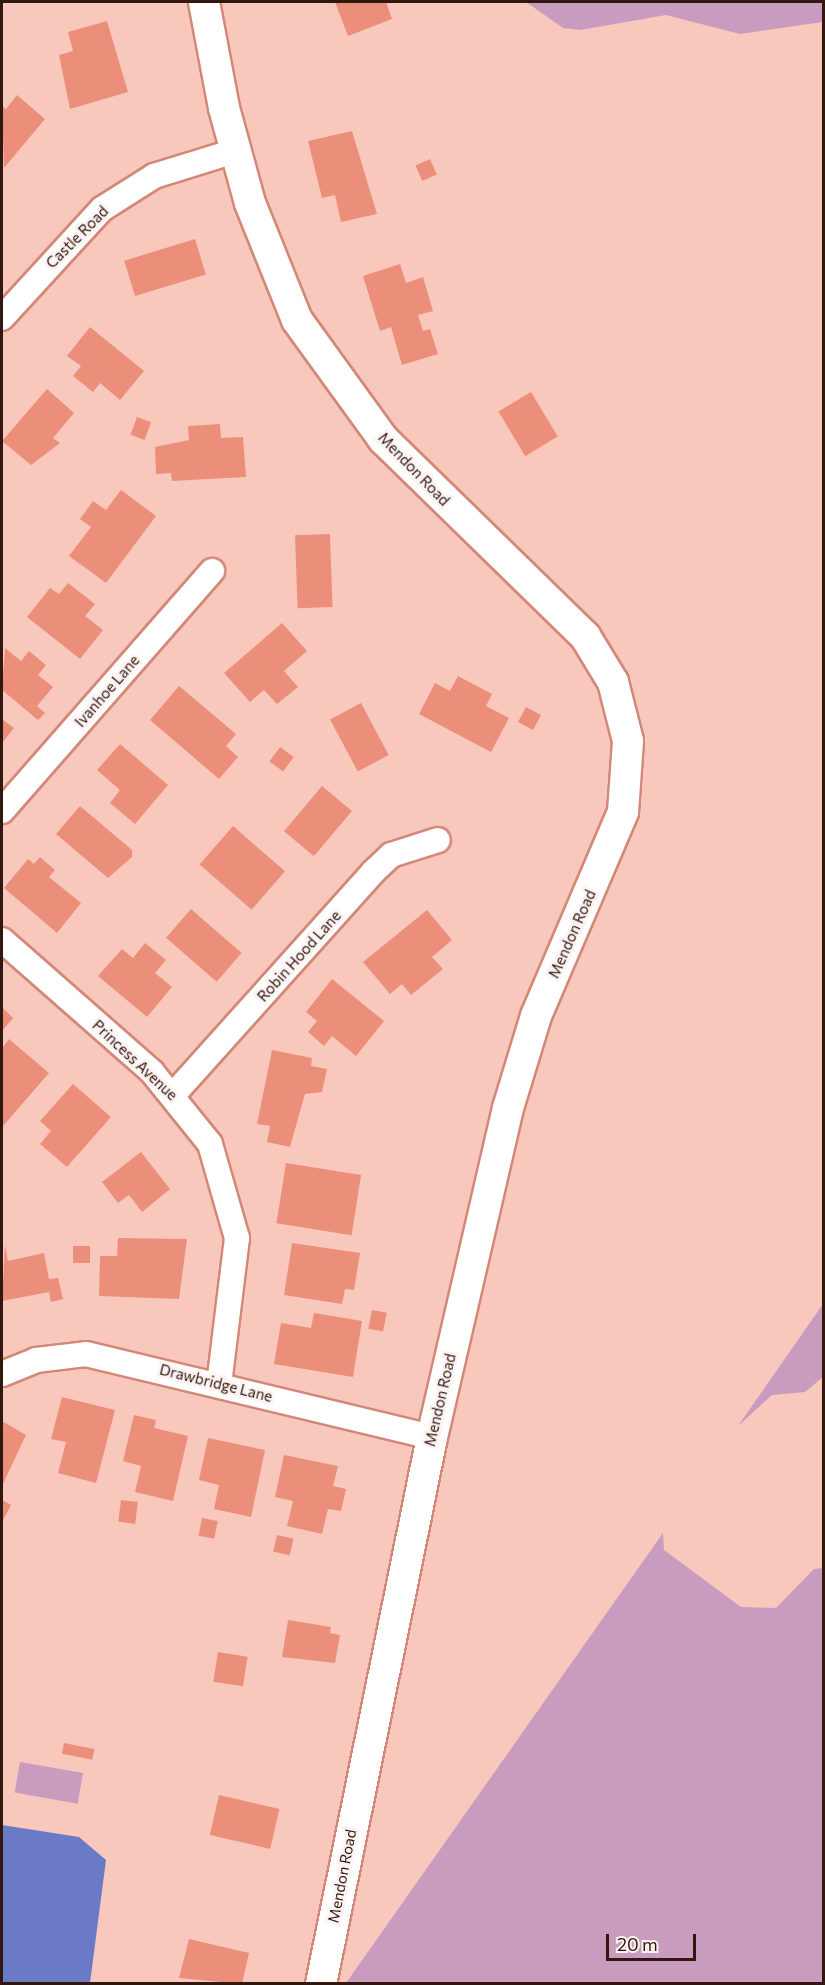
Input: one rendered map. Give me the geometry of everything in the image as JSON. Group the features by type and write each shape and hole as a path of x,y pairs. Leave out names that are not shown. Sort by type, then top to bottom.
{"street":[{"name":"Mendon Road","path":"204,2 235,151 264,247 319,356 383,440 585,636 624,711 623,812 521,1060 432,1437 321,1983"},
{"name":"Castle Road","path":"2,318 102,209 154,176 235,151"},
{"name":"Ivanhoe Lane","path":"2,811 212,571"},
{"name":"Robin Hood Lane","path":"174,1094 373,872 392,855 438,840"},
{"name":"Princess Avenue","path":"2,940 174,1094 210,1144 237,1238 219,1384"},
{"name":"Drawbridge Lane","path":"2,1374 36,1360 86,1354 219,1384 432,1437"}],"shaded area":[{"path":"526,2 823,2 823,22 740,34 666,15 580,30 563,28"},
{"path":"823,1304 823,1377 805,1392 772,1395 738,1426"},
{"path":"663,1533 664,1550 741,1607 776,1608 814,1569 823,1568 823,1983 346,1983"},
{"path":"20,1762 83,1773 78,1804 15,1793"}],"water":[{"path":"2,1825 79,1837 106,1860 90,1983 2,1983"}],"building":[{"path":"335,2 386,2 392,19 348,36"},
{"path":"107,21 128,92 70,109 59,55 73,51 68,32"},
{"path":"17,95 45,119 4,168 2,106 6,109"},
{"path":"352,131 377,214 341,222 335,195 322,198 308,141"},
{"path":"430,159 437,175 422,181 415,166"},
{"path":"195,239 206,274 135,296 124,261"},
{"path":"400,264 406,283 423,277 433,311 418,315 423,331 430,329 438,354 402,365 391,327 380,331 363,276"},
{"path":"90,327 144,371 120,400 100,383 93,392 73,376 81,366 67,356"},
{"path":"47,389 74,413 53,438 60,443 31,465 2,441"},
{"path":"531,392 558,437 525,456 498,412"},
{"path":"137,417 151,422 145,440 131,435"},
{"path":"220,424 221,438 243,437 246,477 172,481 171,473 156,474 155,447 189,440 188,426"},
{"path":"121,490 156,516 106,583 69,556 91,527 80,519 93,501 106,510"},
{"path":"330,534 333,607 298,608 295,535"},
{"path":"68,583 95,604 85,616 103,630 80,659 27,617 50,588 59,594"},
{"path":"282,623 307,651 284,671 298,687 277,704 264,690 250,702 224,673"},
{"path":"5,648 21,661 29,651 46,665 38,675 53,687 37,706 45,713 38,720 2,690"},
{"path":"458,676 492,694 486,706 509,718 491,752 419,714 435,683 450,691"},
{"path":"179,686 236,734 226,746 238,757 219,779 150,720"},
{"path":"361,703 389,755 358,772 330,719"},
{"path":"526,707 541,715 533,730 518,722"},
{"path":"2,719 14,728 2,743"},
{"path":"120,744 168,785 135,824 110,803 120,790 97,770"},
{"path":"280,747 294,757 283,772 269,762"},
{"path":"322,786 352,811 314,856 284,831"},
{"path":"80,806 132,850 132,857 108,878 56,834"},
{"path":"233,826 285,871 252,910 200,864"},
{"path":"40,857 55,870 49,877 81,903 57,933 4,888 28,859 34,864"},
{"path":"191,909 242,953 217,982 166,938"},
{"path":"427,910 452,940 432,957 443,969 411,995 402,984 390,994 363,962"},
{"path":"145,943 166,960 155,973 172,987 147,1017 98,976 122,949 133,958"},
{"path":"332,979 384,1021 356,1056 332,1036 324,1046 308,1032 317,1021 306,1012"},
{"path":"2,1007 13,1018 2,1031"},
{"path":"9,1039 49,1073 3,1126 2,1048"},
{"path":"272,1050 312,1058 311,1066 327,1069 322,1092 305,1094 290,1147 267,1142 270,1126 257,1124"},
{"path":"73,1084 111,1117 67,1167 40,1144 51,1131 40,1121"},
{"path":"141,1152 170,1189 142,1212 129,1195 118,1203 102,1182"},
{"path":"286,1163 361,1175 352,1235 276,1223"},
{"path":"118,1238 187,1239 179,1299 99,1296 100,1256 117,1256"},
{"path":"292,1243 360,1253 354,1290 345,1289 342,1304 284,1295"},
{"path":"5,1245 8,1261 44,1253 49,1279 58,1278 63,1299 51,1302 49,1292 2,1301"},
{"path":"73,1246 90,1246 90,1263 73,1263"},
{"path":"372,1310 387,1313 383,1332 368,1329"},
{"path":"314,1313 362,1321 353,1377 274,1364 281,1323 311,1328"},
{"path":"62,1397 115,1410 96,1483 58,1473 66,1442 51,1439"},
{"path":"134,1415 156,1420 154,1428 188,1436 173,1501 135,1492 141,1466 123,1461"},
{"path":"2,1421 26,1435 2,1486"},
{"path":"208,1438 265,1450 251,1517 214,1509 219,1485 199,1480"},
{"path":"284,1455 338,1466 333,1486 346,1489 341,1511 328,1509 322,1534 287,1526 293,1501 275,1497"},
{"path":"2,1500 11,1505 2,1522"},
{"path":"121,1500 138,1502 135,1524 118,1522"},
{"path":"202,1518 218,1521 214,1539 199,1536"},
{"path":"277,1535 294,1539 290,1555 273,1552"},
{"path":"288,1620 331,1627 330,1633 340,1635 335,1663 282,1657"},
{"path":"218,1652 248,1657 243,1686 213,1682"},
{"path":"64,1743 94,1749 92,1760 62,1754"},
{"path":"219,1795 279,1809 270,1849 210,1835"},
{"path":"189,1939 249,1953 242,1984 179,1978"}]}
